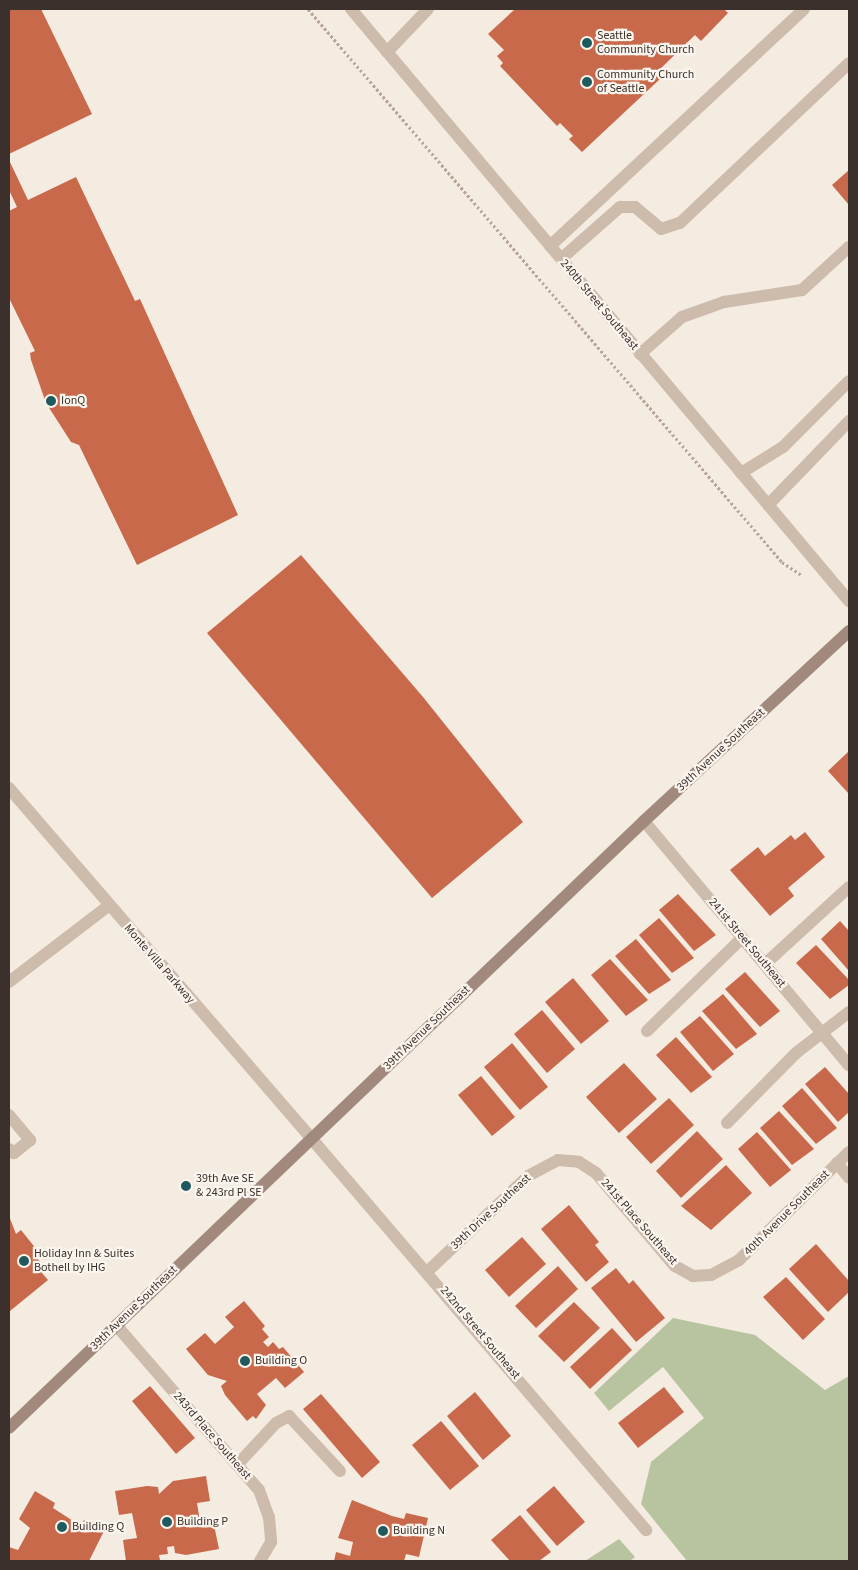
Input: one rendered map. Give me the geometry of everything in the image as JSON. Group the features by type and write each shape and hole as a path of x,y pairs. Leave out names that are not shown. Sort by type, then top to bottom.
{"main road":[{"name":"39th Avenue Southeast","path":"9,1428 644,821 849,632"}],"street":[{"name":"240th Street Southeast","path":"351,9 849,601"},
{"path":"387,52 428,9"},
{"path":"550,246 804,9"},
{"path":"561,259 620,207 635,207 650,224 661,229 680,223 849,63"},
{"path":"640,354 682,317 724,302 802,290 849,247"},
{"path":"741,473 783,447 849,381"},
{"path":"768,505 849,421"},
{"name":"Monte Villa Parkway","path":"9,788 108,906 311,1138"},
{"name":"241st Street Southeast","path":"644,821 849,1065"},
{"path":"765,964 849,887"},
{"path":"9,982 87,918 108,906"},
{"path":"647,1032 742,938"},
{"path":"727,1123 796,1053 824,1035 849,1012"},
{"path":"9,1115 30,1140 14,1153 9,1148"},
{"name":"242nd Street Southeast","path":"311,1138 428,1271 646,1530"},
{"name":"40th Avenue Southeast","path":"693,1276 711,1275 739,1260 849,1152"},
{"name":"39th Drive Southeast","path":"428,1271 528,1176 558,1160"},
{"name":"241st Place Southeast","path":"558,1160 579,1162 596,1173 675,1266 693,1276"},
{"path":"837,1164 849,1178"},
{"name":"243rd Place Southeast","path":"116,1325 258,1490 269,1517 271,1542 260,1561"},
{"path":"237,1465 276,1423 289,1416 340,1471"}],"path":[{"path":"308,9 782,562 805,578"}],"green space":[{"path":"673,1318 755,1335 825,1390 849,1376 849,1561 687,1561 641,1504 651,1462 704,1418 663,1367 609,1411 594,1393"},
{"path":"619,1539 635,1557 630,1561 585,1561"}],"building":[{"path":"9,9 41,9 92,114 9,154"},
{"name":"Community Church of Seattle","path":"515,9 724,9 728,13 701,41 695,35 655,74 660,79 582,152 569,139 573,136 560,123 557,126 500,66 503,63 497,56 504,50 488,34"},
{"path":"9,160 28,200 76,177 135,301 140,299 238,515 137,565 79,445 71,442 46,403 31,360 30,353 35,351 9,298 9,211 17,207 9,190"},
{"path":"849,170 849,205 832,185"},
{"path":"301,555 423,697 523,822 432,898 207,633"},
{"path":"849,751 849,794 828,771"},
{"path":"805,832 825,857 788,888 794,896 770,916 730,870 758,847 765,856 791,835 795,840"},
{"path":"678,894 716,935 694,951 659,910"},
{"path":"659,918 694,958 672,973 639,935"},
{"path":"840,921 849,931 849,971 821,939"},
{"path":"636,939 671,980 649,994 615,956"},
{"path":"816,945 849,980 849,985 830,999 796,963"},
{"path":"610,959 648,1000 626,1016 591,975"},
{"path":"745,972 780,1011 760,1027 725,989"},
{"path":"573,978 609,1021 581,1044 545,1002"},
{"path":"723,994 757,1034 736,1049 702,1011"},
{"path":"542,1010 575,1049 547,1073 514,1034"},
{"path":"700,1016 734,1054 713,1071 680,1032"},
{"path":"676,1037 712,1077 691,1093 656,1055"},
{"path":"512,1043 548,1087 520,1110 484,1067"},
{"path":"624,1063 657,1099 619,1133 586,1097"},
{"path":"825,1067 849,1094 849,1112 838,1122 805,1084"},
{"path":"481,1076 515,1117 492,1136 458,1095"},
{"path":"802,1088 837,1128 816,1144 782,1106"},
{"path":"669,1098 694,1125 651,1164 626,1137"},
{"path":"779,1111 814,1149 792,1165 760,1128"},
{"path":"697,1131 723,1159 681,1198 656,1171"},
{"path":"757,1132 791,1170 770,1187 738,1149"},
{"path":"726,1165 752,1193 711,1230 681,1206"},
{"path":"569,1205 599,1242 595,1245 609,1262 586,1282 541,1229"},
{"name":"Holiday Inn & Suites Bothell by IHG","path":"9,1216 16,1234 21,1230 37,1250 33,1253 46,1269 42,1273 48,1280 10,1311"},
{"path":"522,1237 546,1264 509,1297 485,1270"},
{"path":"816,1244 849,1281 849,1292 828,1312 789,1269"},
{"path":"558,1266 578,1289 536,1328 515,1306"},
{"path":"616,1268 629,1284 633,1280 665,1318 636,1342 591,1288"},
{"path":"786,1277 825,1319 803,1340 763,1297"},
{"name":"Building O","path":"244,1301 265,1326 262,1329 269,1337 263,1342 268,1347 273,1342 279,1349 283,1347 304,1372 285,1388 276,1378 257,1394 266,1405 256,1419 253,1416 247,1421 225,1395 221,1386 227,1381 208,1375 186,1349 205,1333 215,1344 234,1327 225,1317"},
{"path":"574,1302 600,1328 564,1362 538,1336"},
{"path":"612,1328 632,1350 590,1389 570,1367"},
{"path":"150,1386 195,1438 176,1454 132,1401"},
{"path":"664,1387 684,1412 638,1448 618,1423"},
{"path":"475,1392 511,1436 483,1460 447,1416"},
{"path":"321,1394 380,1462 362,1478 303,1409"},
{"path":"441,1421 479,1466 450,1490 412,1445"},
{"name":"Building P","path":"206,1476 210,1501 197,1503 201,1527 214,1525 219,1549 186,1555 175,1553 174,1546 167,1547 168,1554 159,1555 160,1560 126,1561 123,1540 137,1538 132,1513 119,1515 115,1491 147,1486 158,1487 159,1494 173,1481"},
{"path":"554,1486 585,1522 557,1546 526,1510"},
{"name":"Building Q","path":"35,1491 55,1503 53,1508 70,1519 81,1525 84,1520 104,1531 89,1561 9,1561 9,1547 18,1550 30,1528 19,1519"},
{"name":"Building N","path":"352,1500 404,1519 406,1513 428,1518 419,1557 406,1554 404,1561 334,1561 336,1552 350,1556 353,1542 338,1538"},
{"path":"520,1515 551,1552 539,1561 510,1561 491,1540"}],"place":[{"name":"Seattle Community Church","path":"587,43"},
{"name":"Community Church of Seattle","path":"587,82"},
{"name":"IonQ","path":"51,401"},
{"name":"39th Ave SE & 243rd Pl SE","path":"186,1186"},
{"name":"Holiday Inn & Suites Bothell by IHG","path":"24,1261"},
{"name":"Building O","path":"245,1361"},
{"name":"Building P","path":"167,1522"},
{"name":"Building Q","path":"62,1527"},
{"name":"Building N","path":"383,1531"}]}
